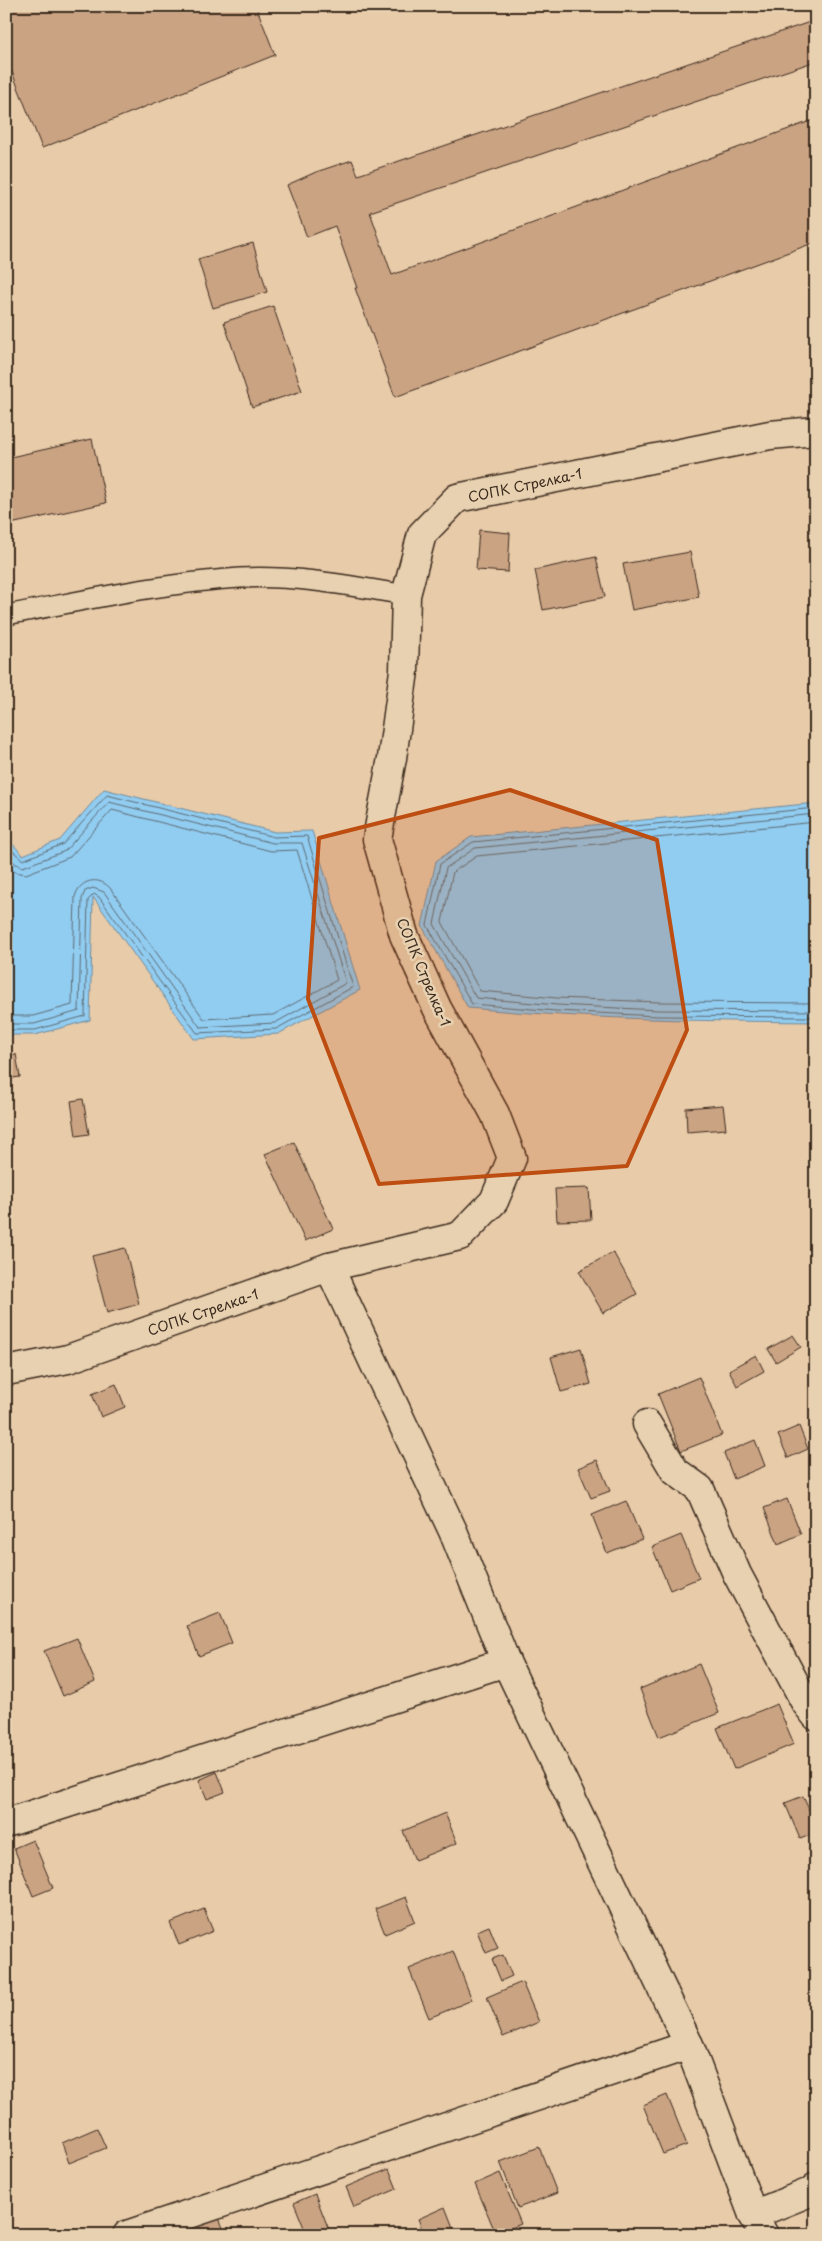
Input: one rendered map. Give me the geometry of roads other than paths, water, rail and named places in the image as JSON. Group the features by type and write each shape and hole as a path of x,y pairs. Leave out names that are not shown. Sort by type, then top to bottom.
{"street":[{"name":"СОПК Стрелка-1","path":"6,1371 68,1359 330,1267 460,1236 494,1201 512,1158 495,1114 437,1008 404,935 377,839 392,758 404,671 406,595 422,534 457,498 770,435 816,431"},
{"path":"330,1267 453,1531 506,1662 689,2045 758,2225 816,2188"},
{"path":"648,1424 675,1471 700,1490 737,1574 805,1702 816,1716"},
{"path":"6,1823 506,1662"},
{"path":"127,2235 689,2045"}],"lane":[{"path":"6,615 174,585 240,578 311,580 406,595"}],"water":[{"path":"104,789 275,832 312,831 360,990 278,1034 194,1039 93,897 90,1020 35,1035 6,1035 6,837 23,855 60,840"},
{"path":"816,803 816,1022 642,1019 468,1008 422,926 436,861 471,837"}]}
